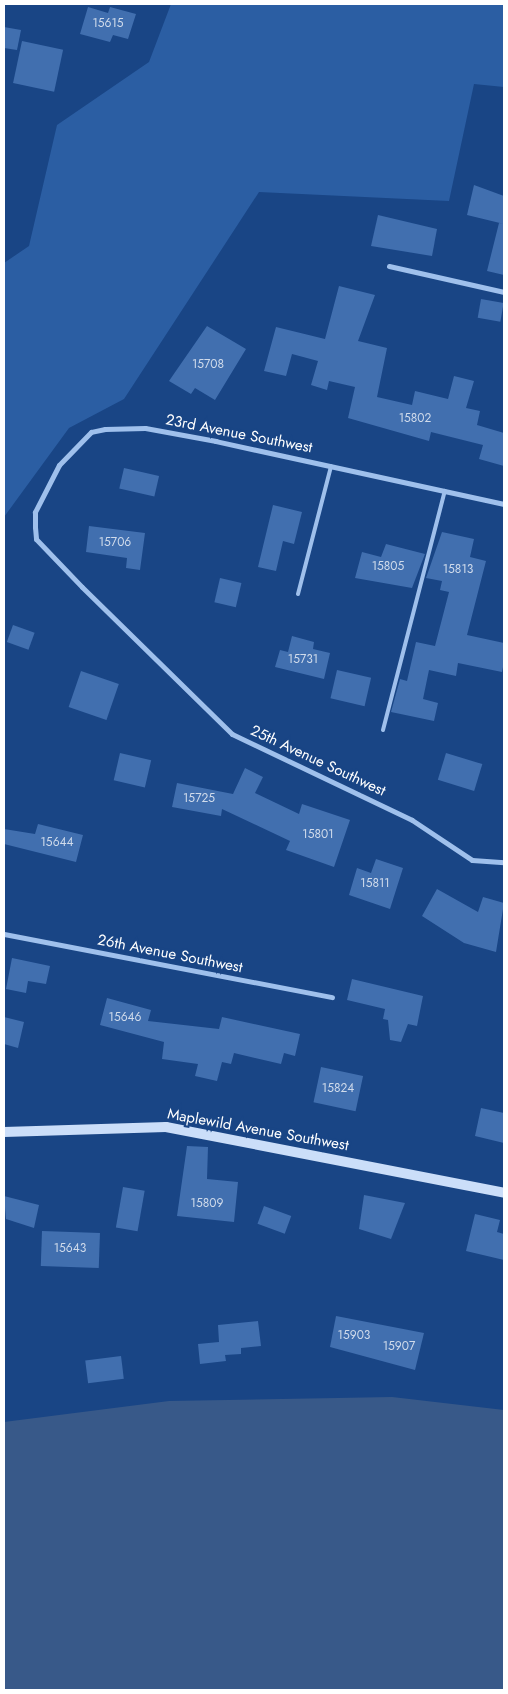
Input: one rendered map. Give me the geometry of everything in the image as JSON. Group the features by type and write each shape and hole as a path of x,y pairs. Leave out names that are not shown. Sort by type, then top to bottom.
{"street":[{"path":"390,266 504,292"},
{"name":"23rd Avenue Southwest","path":"36,539 36,512 59,465 91,432 105,429 144,428 504,504"},
{"name":"25th Avenue Southwest","path":"36,539 232,734 412,820 472,860 504,862"},
{"name":"26th Avenue Southwest","path":"4,934 332,996"},
{"name":"Maplewild Avenue Southwest","path":"4,1132 166,1127 504,1193"}],"lane":[{"path":"298,594 331,466"},
{"path":"383,730 445,491"}],"shaded area":[{"path":"171,4 504,4 504,87 474,84 449,201 259,192 124,399 69,428 4,517 4,263 29,246 57,125 149,62"},
{"path":"392,1397 504,1410 504,1690 4,1690 4,1422 169,1401"}],"building":[{"path":"88,7 108,13 110,7 136,14 128,39 113,35 110,42 80,34"},
{"path":"4,27 21,30 17,50 4,48"},
{"path":"22,41 63,50 54,92 13,83"},
{"path":"474,185 504,196 504,224 467,215"},
{"path":"378,215 437,229 432,256 371,246"},
{"path":"499,223 504,224 504,275 487,271"},
{"path":"339,286 375,295 358,341 387,348 377,397 412,405 415,391 448,399 454,376 474,381 466,408 480,411 477,425 504,433 504,466 479,459 483,445 431,432 429,441 348,418 355,387 329,381 327,390 311,385 318,361 292,354 286,376 264,371 276,327 325,339"},
{"path":"481,299 504,303 500,322 478,318"},
{"path":"207,326 246,349 215,400 195,388 191,394 169,381"},
{"path":"124,468 159,476 154,497 119,488"},
{"path":"273,505 302,512 294,544 283,541 276,571 258,567"},
{"path":"89,526 145,533 140,570 126,568 127,558 86,552"},
{"path":"442,532 474,539 470,557 486,561 467,635 504,643 504,662 502,672 458,663 456,676 429,670 423,699 438,703 434,721 391,712 400,679 407,681 416,642 435,646 449,592 440,590 442,581 426,578"},
{"path":"386,544 425,554 412,588 355,578 362,552 381,557"},
{"path":"220,578 241,583 236,607 214,602"},
{"path":"13,625 35,633 28,650 7,642"},
{"path":"292,636 314,642 313,649 330,653 324,679 275,667 280,650 288,652"},
{"path":"337,670 371,678 365,706 330,698"},
{"path":"81,671 119,684 106,720 69,707"},
{"path":"120,753 151,760 145,787 114,780"},
{"path":"446,753 482,764 474,791 438,780"},
{"path":"245,768 263,777 255,793 299,814 302,804 350,820 334,867 286,850 290,841 222,809 221,816 172,807 177,783 233,794"},
{"path":"38,824 83,835 76,862 4,844 4,829 35,834"},
{"path":"376,859 403,868 390,909 349,895 357,868 371,873"},
{"path":"437,889 478,912 483,897 504,903 496,952 464,943 422,916"},
{"path":"12,958 50,966 46,984 28,981 26,993 6,989"},
{"path":"352,979 423,996 417,1026 408,1024 401,1042 390,1040 388,1020 383,1019 385,1009 347,1000"},
{"path":"107,998 151,1010 148,1021 219,1029 222,1017 300,1034 295,1056 284,1053 281,1064 234,1053 231,1064 222,1062 217,1081 195,1076 198,1064 162,1059 164,1042 100,1025"},
{"path":"4,1017 24,1022 18,1048 4,1044"},
{"path":"321,1067 363,1076 356,1111 314,1102"},
{"path":"481,1108 504,1113 504,1143 475,1136"},
{"path":"187,1146 208,1147 207,1179 238,1182 234,1222 177,1216"},
{"path":"123,1187 145,1191 138,1231 116,1227"},
{"path":"364,1195 405,1203 391,1239 359,1229"},
{"path":"4,1196 39,1205 34,1228 6,1219"},
{"path":"264,1206 291,1216 285,1234 258,1224"},
{"path":"475,1214 500,1220 497,1232 504,1234 504,1260 466,1251"},
{"path":"42,1231 100,1233 99,1268 41,1266"},
{"path":"336,1316 424,1333 415,1370 330,1347"},
{"path":"258,1321 261,1346 241,1348 241,1354 225,1355 226,1361 200,1364 198,1344 219,1342 218,1325"},
{"path":"121,1356 124,1379 88,1383 85,1360"}]}
